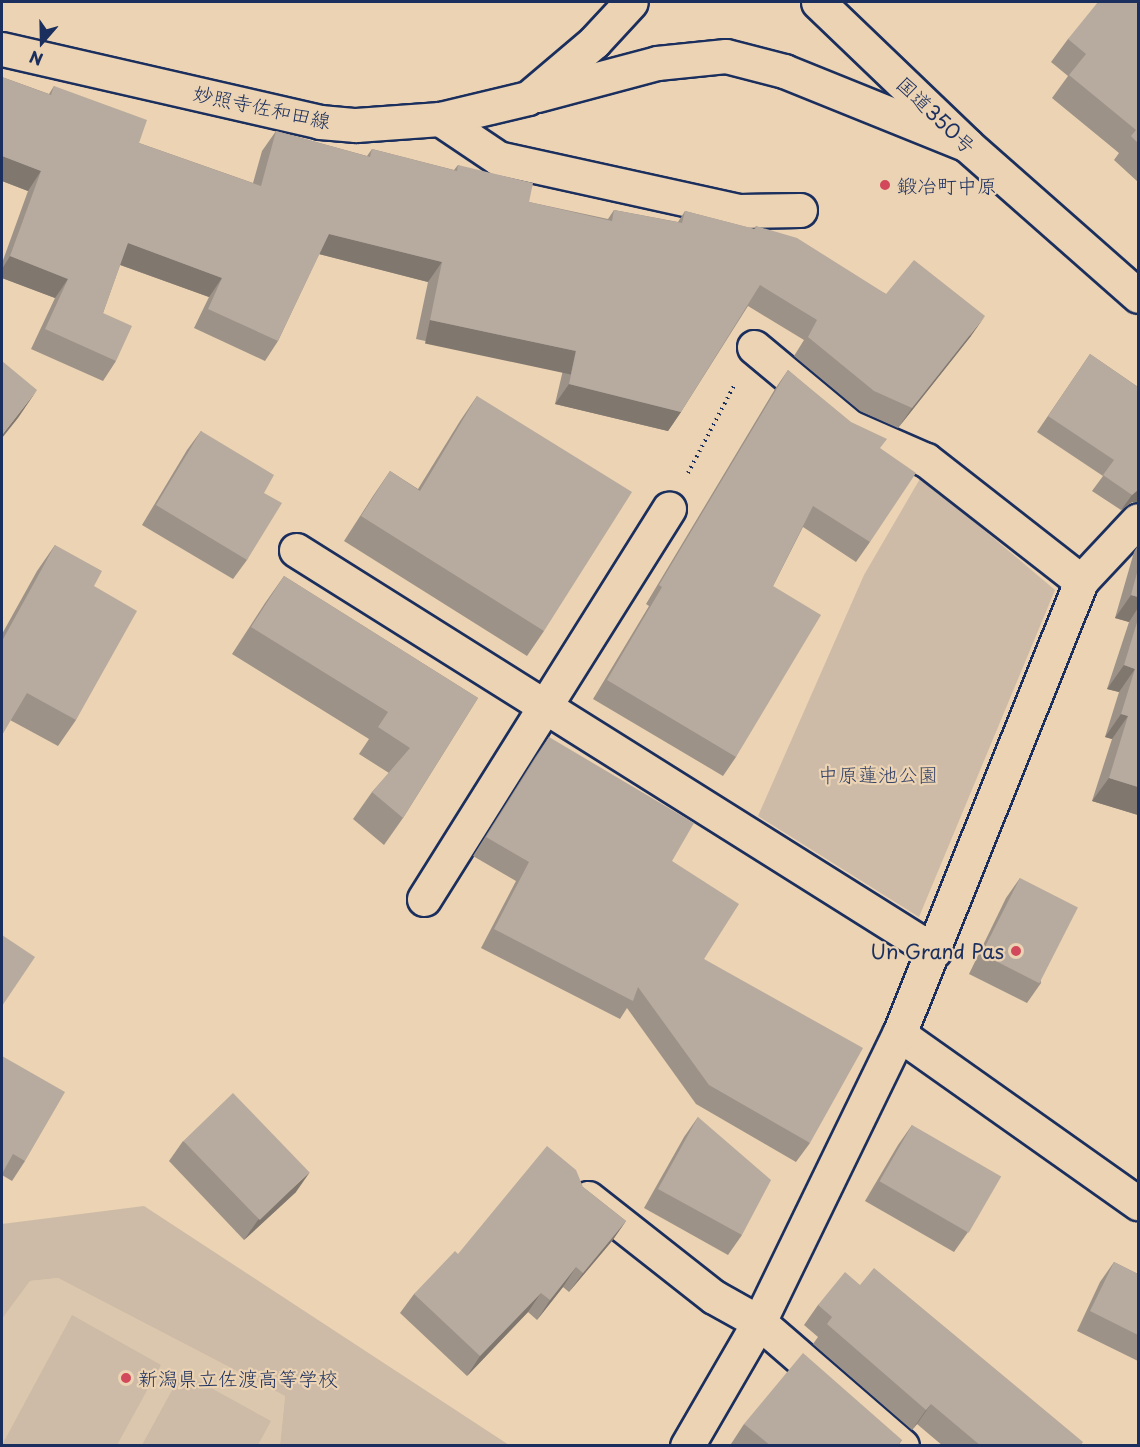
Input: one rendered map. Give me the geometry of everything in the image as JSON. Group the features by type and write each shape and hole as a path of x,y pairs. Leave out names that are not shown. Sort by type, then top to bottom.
{"main road":[{"name":"妙照寺佐和田線","path":"2,49 320,122 356,125 440,119 528,98 594,42 631,2"},
{"name":"国道350号","path":"818,2 967,146 1138,296"},
{"path":"528,98 657,63 726,56 784,70 967,146"},
{"path":"440,119 498,158 739,211 800,210"},
{"path":"754,347 850,427 926,460 1081,581"},
{"path":"424,899 669,508"},
{"path":"687,1446 759,1322 899,1034 1081,581 1138,520"},
{"path":"296,550 934,951"},
{"path":"899,1034 1138,1203"},
{"path":"581,1192 714,1297 759,1322 902,1446"}],"shaded area":[{"name":"新潟県立佐渡高等学校","path":"58,1278 285,1396 280,1445 2,1445 2,1319 30,1281"}],"green space":[{"name":"中原蓮池公園","path":"921,477 1055,590 919,917 758,816 864,575"},
{"path":"144,1206 509,1445 280,1445 285,1396 58,1278 30,1281 2,1319 2,1224"},
{"path":"72,1315 161,1365 117,1445 2,1445"},
{"path":"182,1372 271,1421 258,1445 142,1445"}],"building":[{"path":"1098,2 1138,2 1138,143 1131,136 1136,130 1069,75 1086,54 1068,39"},
{"path":"2,77 51,95 54,86 147,120 139,143 261,186 276,131 370,157 372,149 457,171 458,165 533,183 529,202 612,221 614,210 682,223 685,211 755,229 756,226 797,238 886,294 914,260 985,316 912,408 874,391 808,337 817,320 760,285 681,412 569,384 576,351 430,320 442,262 329,234 278,341 208,309 222,278 128,243 103,313 132,326 116,361 45,329 68,279 10,256 41,171 2,156"},
{"path":"1090,354 1138,387 1138,490 1132,495 1103,475 1114,460 1048,416"},
{"path":"2,361 37,390 2,435"},
{"path":"788,370 851,422 887,439 880,448 916,473 870,542 813,506 773,586 821,615 736,757 607,680 662,587 659,585"},
{"path":"477,396 632,492 544,631 361,516 390,471 420,491"},
{"path":"201,431 274,475 264,493 282,503 247,560 156,505"},
{"path":"55,545 102,571 94,586 137,611 76,720 27,693 2,735 2,641"},
{"path":"1138,569 1138,597 1131,595"},
{"path":"284,576 478,698 403,818 372,792 410,748 378,727 388,712 251,627"},
{"path":"1138,619 1138,787 1109,778 1128,716 1121,714 1135,669 1124,665"},
{"path":"549,737 694,823 672,861 739,904 704,959 863,1048 810,1143 709,1085 638,987 633,1001 494,929 529,862 486,837"},
{"name":"Un Grand Pas","path":"1020,878 1078,908 1039,983 981,954"},
{"path":"2,935 35,957 2,1006"},
{"path":"2,1056 65,1092 25,1161 13,1154 3,1172 2,1171"},
{"path":"233,1093 309,1172 260,1220 183,1141"},
{"path":"698,1117 771,1180 742,1235 658,1189"},
{"path":"912,1125 1001,1176 969,1233 880,1181"},
{"path":"547,1146 576,1170 583,1187 626,1221 583,1273 576,1267 550,1300 541,1293 480,1356 414,1294 455,1251 458,1254"},
{"path":"1114,1262 1138,1274 1138,1335 1090,1311"},
{"path":"874,1268 1083,1442 1080,1446 981,1446 931,1404 926,1410 827,1324 832,1317 818,1305 845,1272 860,1285"},
{"path":"803,1353 902,1440 897,1446 771,1446 744,1424"}],"place":[{"name":"鍛冶町中原","path":"885,185"},
{"name":"Un Grand Pas","path":"1016,951"},
{"name":"新潟県立佐渡高等学校","path":"126,1378"}]}
